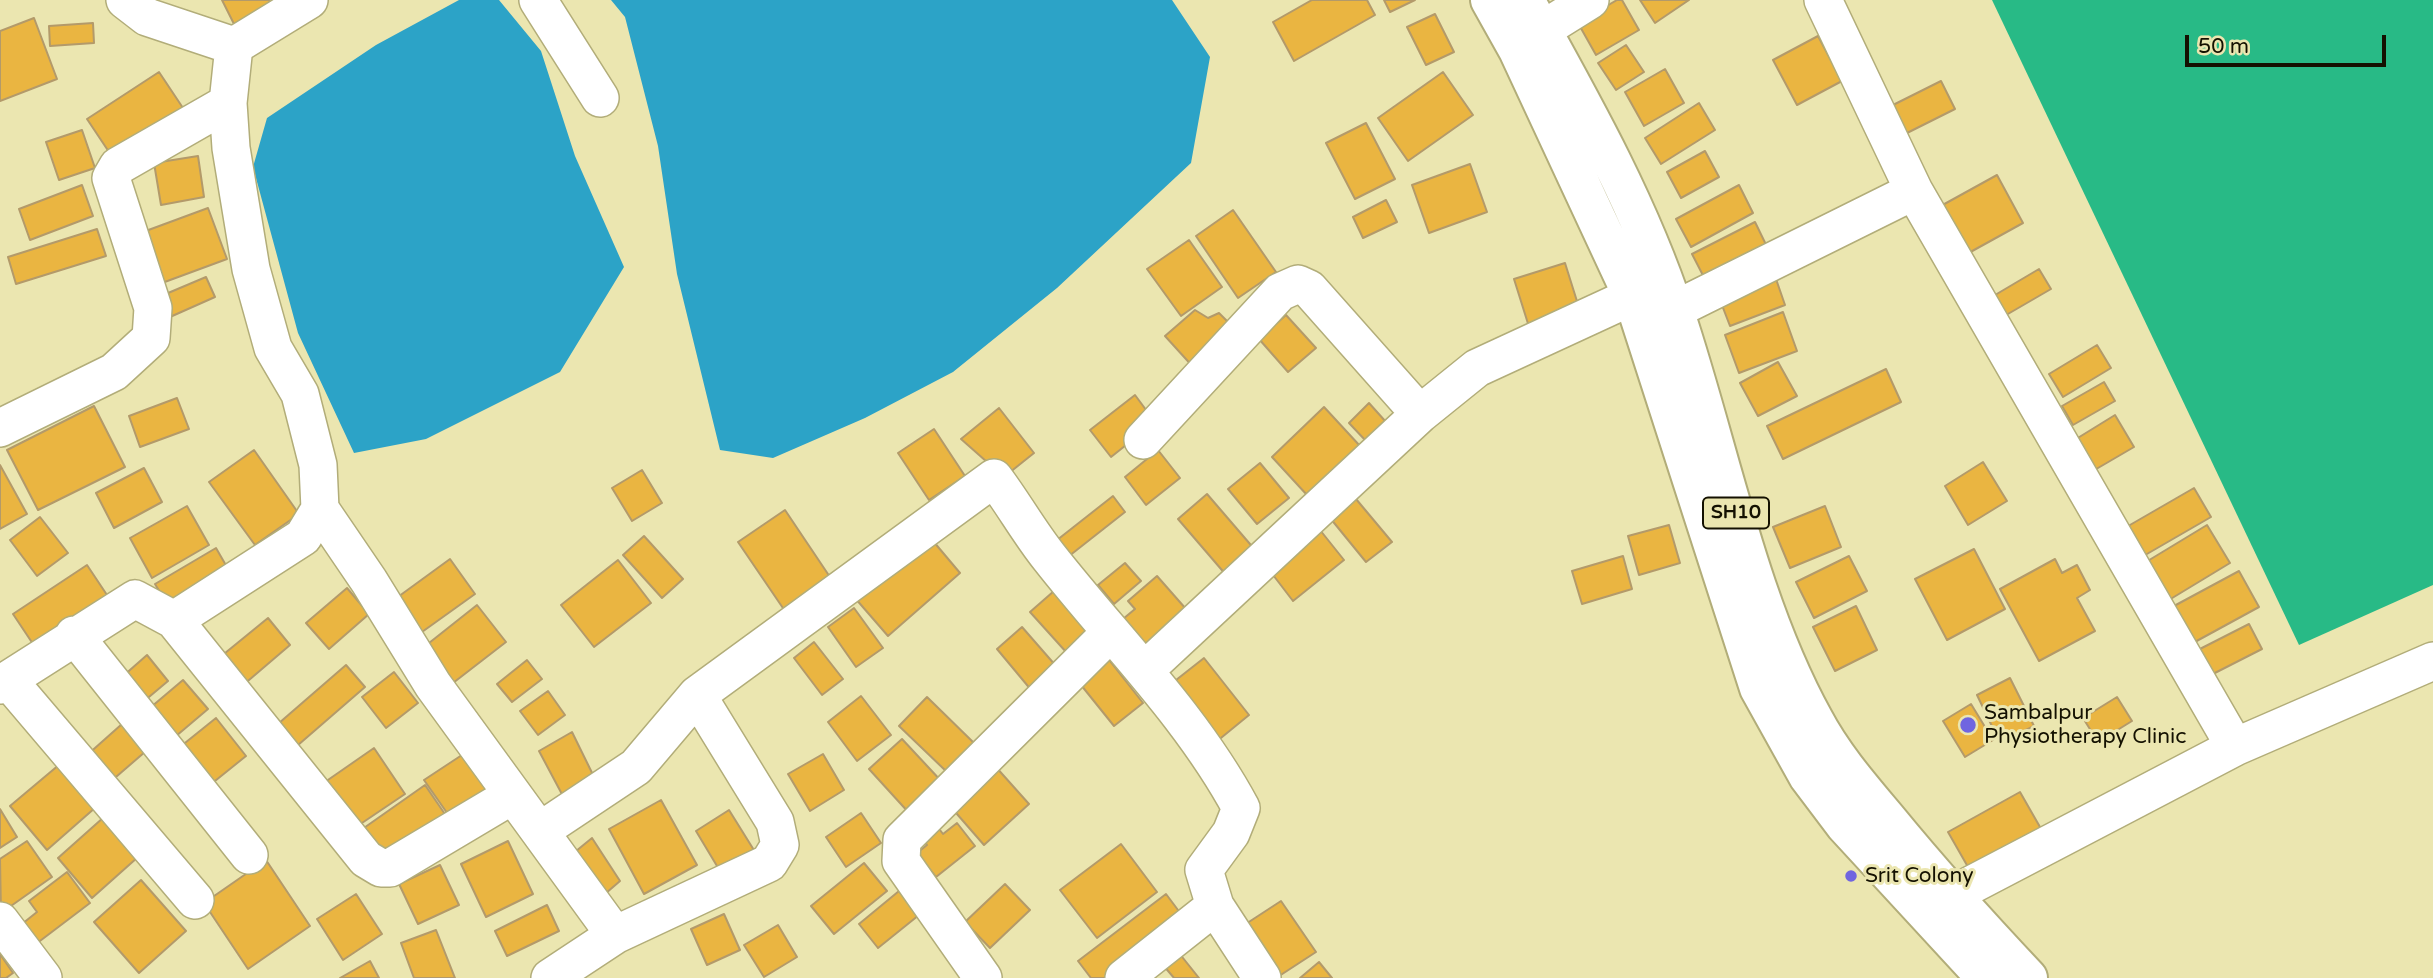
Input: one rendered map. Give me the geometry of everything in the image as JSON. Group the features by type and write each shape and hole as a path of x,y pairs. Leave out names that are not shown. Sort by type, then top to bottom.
{"main road":[{"name":"SH10","path":"1490,0 1653,304 1786,666 1815,722 1852,777 1951,896 2028,978"},
{"name":"SH10","path":"1533,15 1600,137 1653,304 1759,688 1808,776 1845,825 1986,978"}],"street":[{"path":"125,0 147,18 234,46"},
{"path":"538,0 600,98"},
{"path":"1533,15 1590,0"},
{"path":"1823,0 1914,191 2235,747"},
{"path":"292,4 234,46 228,103 230,148 251,269 273,348 300,394 318,465 320,509 369,581 433,685 511,796 540,831 615,935"},
{"path":"0,428 114,372 150,338 153,308 111,178 118,166 228,103"},
{"path":"1145,670 1420,414 1477,368 1653,304 1914,191"},
{"path":"1143,440 1280,292 1297,284 1308,289 1420,414"},
{"path":"540,831 636,767 697,695 994,478 1046,554 1145,670 1227,781 1241,808 1231,833 1205,867 1215,906 1262,978"},
{"path":"174,620 303,537 320,509"},
{"path":"195,900 4,682 74,635 135,599 174,620 366,859 375,866 390,868 511,796"},
{"path":"983,978 901,861 902,840 1111,633"},
{"path":"74,635 249,855"},
{"path":"1951,896 2235,747 2433,661"},
{"path":"550,978 615,935 769,863 780,845 775,822 697,695"},
{"path":"1124,978 1215,906"},
{"path":"0,921 43,978"}],"green space":[{"path":"1992,0 2433,0 2433,585 2299,645"}],"water":[{"path":"459,0 499,0 541,51 575,156 624,267 560,372 426,439 354,453 298,333 253,167 267,118 376,45"},
{"path":"611,0 1172,0 1210,57 1191,163 1057,288 953,372 865,418 773,458 720,450 677,274 658,146 625,17"}],"building":[{"path":"222,0 269,0 271,4 234,24"},
{"path":"1312,0 1367,0 1375,15 1294,61 1273,22"},
{"path":"1384,0 1415,0 1390,12"},
{"path":"1617,0 1622,0 1639,30 1596,55 1578,23"},
{"path":"1640,0 1689,0 1655,23"},
{"path":"1435,14 1454,52 1426,65 1407,27"},
{"path":"34,18 57,79 0,101 0,31"},
{"path":"93,23 94,43 50,46 49,26"},
{"path":"1818,36 1842,81 1797,105 1773,60"},
{"path":"1626,45 1644,72 1616,90 1598,63"},
{"path":"1665,69 1684,103 1644,126 1625,92"},
{"path":"159,72 185,111 113,158 87,119"},
{"path":"1443,72 1473,115 1408,161 1378,118"},
{"path":"1941,81 1955,109 1903,135 1889,107"},
{"path":"1699,103 1715,130 1661,164 1645,138"},
{"path":"1366,123 1395,179 1355,199 1326,143"},
{"path":"82,130 95,168 59,180 46,142"},
{"path":"1705,151 1719,177 1681,198 1667,172"},
{"path":"198,156 204,197 161,205 154,163"},
{"path":"1470,164 1487,212 1429,233 1412,185"},
{"path":"1997,175 2023,223 1965,255 1939,207"},
{"path":"82,185 93,216 30,240 19,209"},
{"path":"1739,185 1753,213 1691,247 1676,219"},
{"path":"1386,200 1397,222 1363,238 1353,217"},
{"path":"208,208 227,259 162,283 143,232"},
{"path":"1233,210 1276,272 1238,298 1196,236"},
{"path":"1755,222 1772,257 1710,289 1692,254"},
{"path":"97,229 106,256 16,284 8,257"},
{"path":"1189,240 1222,287 1181,316 1147,269"},
{"path":"1565,263 1581,314 1530,330 1514,279"},
{"path":"2039,269 2051,289 2001,318 1990,298"},
{"path":"206,277 215,297 170,317 161,296"},
{"path":"1776,279 1785,305 1730,326 1720,300"},
{"path":"1195,310 1208,318 1219,313 1236,330 1195,369 1165,336"},
{"path":"1783,312 1797,351 1739,373 1725,335"},
{"path":"1286,315 1316,348 1288,372 1259,339"},
{"path":"2097,345 2111,368 2063,397 2049,374"},
{"path":"1778,362 1797,396 1758,416 1740,383"},
{"path":"1886,369 1901,402 1783,459 1767,426"},
{"path":"2104,382 2115,401 2073,425 2062,406"},
{"path":"1135,395 1155,422 1111,457 1090,430"},
{"path":"177,398 189,429 140,447 129,416"},
{"path":"1369,403 1386,422 1366,441 1349,423"},
{"path":"94,406 125,467 38,510 7,450"},
{"path":"1324,407 1360,446 1307,495 1272,457"},
{"path":"999,408 1034,453 1004,477 961,439"},
{"path":"2115,415 2134,447 2086,475 2068,444"},
{"path":"934,429 965,476 929,500 898,453"},
{"path":"254,450 299,514 255,545 209,482"},
{"path":"1158,450 1180,478 1146,505 1125,477"},
{"path":"1983,462 2007,501 1968,525 1945,486"},
{"path":"1260,463 1289,498 1257,524 1228,489"},
{"path":"0,465 27,514 0,529"},
{"path":"144,468 162,502 114,528 96,493"},
{"path":"642,470 662,503 632,521 612,488"},
{"path":"2194,488 2211,517 2140,558 2123,529"},
{"path":"1351,493 1392,542 1366,562 1326,513"},
{"path":"1207,494 1256,551 1227,576 1178,519"},
{"path":"1113,496 1125,512 1064,560 1052,544"},
{"path":"187,506 209,545 152,578 130,538"},
{"path":"1825,506 1841,547 1790,568 1773,527"},
{"path":"785,510 834,583 787,614 738,542"},
{"path":"40,517 68,553 37,576 10,540"},
{"path":"1669,525 1680,563 1639,575 1628,536"},
{"path":"2207,525 2230,563 2164,603 2141,565"},
{"path":"1320,530 1344,560 1293,601 1270,571"},
{"path":"928,535 960,573 888,636 855,598"},
{"path":"644,536 683,579 662,598 623,555"},
{"path":"216,548 231,574 170,609 155,584"},
{"path":"1974,549 2005,609 1947,640 1915,579"},
{"path":"1623,556 1632,589 1582,604 1572,571"},
{"path":"1849,556 1867,591 1814,618 1796,582"},
{"path":"450,559 475,594 415,637 391,602"},
{"path":"2055,559 2062,573 2077,565 2090,590 2077,598 2095,631 2039,661 2000,589"},
{"path":"618,560 651,603 594,647 561,605"},
{"path":"1125,563 1141,581 1114,604 1098,585"},
{"path":"87,565 109,598 35,647 13,614"},
{"path":"2239,571 2259,607 2193,643 2174,606"},
{"path":"1157,576 1186,609 1140,650 1117,624 1135,609 1128,601"},
{"path":"347,588 369,614 329,649 306,623"},
{"path":"1054,591 1091,632 1067,653 1030,612"},
{"path":"477,605 506,642 453,683 424,647"},
{"path":"1856,606 1877,650 1835,671 1813,627"},
{"path":"854,608 883,648 856,667 828,627"},
{"path":"268,618 290,645 242,686 219,658"},
{"path":"2249,624 2262,649 2207,677 2194,652"},
{"path":"1022,627 1063,674 1037,697 997,649"},
{"path":"814,642 843,679 822,695 794,658"},
{"path":"147,655 168,681 143,702 122,677"},
{"path":"1106,656 1143,703 1114,726 1077,680"},
{"path":"1204,658 1249,715 1216,742 1171,684"},
{"path":"527,660 542,679 512,702 497,684"},
{"path":"346,665 365,687 290,752 271,730"},
{"path":"394,672 418,703 386,728 362,697"},
{"path":"2010,678 2034,726 2000,743 1977,695"},
{"path":"183,680 208,709 169,742 144,713"},
{"path":"548,691 565,715 538,735 520,711"},
{"path":"861,696 891,735 857,761 828,722"},
{"path":"927,697 975,744 948,773 899,726"},
{"path":"2117,697 2132,721 2098,742 2083,718"},
{"path":"1971,704 1993,740 1965,757 1943,721"},
{"path":"216,718 246,756 205,789 175,751"},
{"path":"122,724 146,751 109,783 86,756"},
{"path":"572,732 598,785 564,798 539,751"},
{"path":"902,739 943,783 910,814 869,769"},
{"path":"374,748 405,794 356,827 325,782"},
{"path":"468,751 494,791 452,820 424,780"},
{"path":"823,754 844,790 810,811 788,774"},
{"path":"60,764 96,807 47,850 10,806"},
{"path":"995,766 1029,804 984,845 950,806"},
{"path":"425,785 449,820 384,864 361,830"},
{"path":"2020,792 2044,834 1972,874 1948,832"},
{"path":"661,800 697,865 644,894 609,829"},
{"path":"0,809 17,837 0,848"},
{"path":"729,810 757,855 723,876 696,831"},
{"path":"861,813 881,843 846,867 826,837"},
{"path":"104,817 138,857 92,898 58,858"},
{"path":"934,822 943,834 957,823 975,846 936,877 917,853 927,845 918,834"},
{"path":"592,838 620,881 598,900 570,856"},
{"path":"27,841 52,877 1,913 0,859"},
{"path":"508,841 533,894 486,917 461,864"},
{"path":"1121,844 1157,892 1097,938 1060,890"},
{"path":"266,860 310,926 248,969 204,903"},
{"path":"864,863 887,891 834,934 811,906"},
{"path":"440,865 459,905 418,924 399,884"},
{"path":"67,872 90,903 32,947 17,928 37,912 29,901"},
{"path":"141,880 186,931 139,973 94,922"},
{"path":"1005,884 1030,910 990,948 965,922"},
{"path":"899,891 919,915 878,948 859,924"},
{"path":"356,894 382,934 343,960 317,919"},
{"path":"1166,894 1187,922 1113,978 1091,978 1078,961"},
{"path":"1281,901 1316,952 1276,978 1235,931"},
{"path":"547,905 559,931 507,956 495,931"},
{"path":"724,914 740,950 707,965 691,929"},
{"path":"778,925 797,957 764,977 744,945"},
{"path":"436,930 455,978 414,978 401,943"},
{"path":"1179,953 1199,978 1174,978 1163,965"},
{"path":"0,954 13,973 6,978 0,978"},
{"path":"370,961 379,978 340,978"},
{"path":"1319,962 1332,978 1300,978"}],"place":[{"name":"Sambalpur Physiotherapy Clinic","path":"1968,725"},
{"name":"Srit Colony","path":"1851,876"}]}
